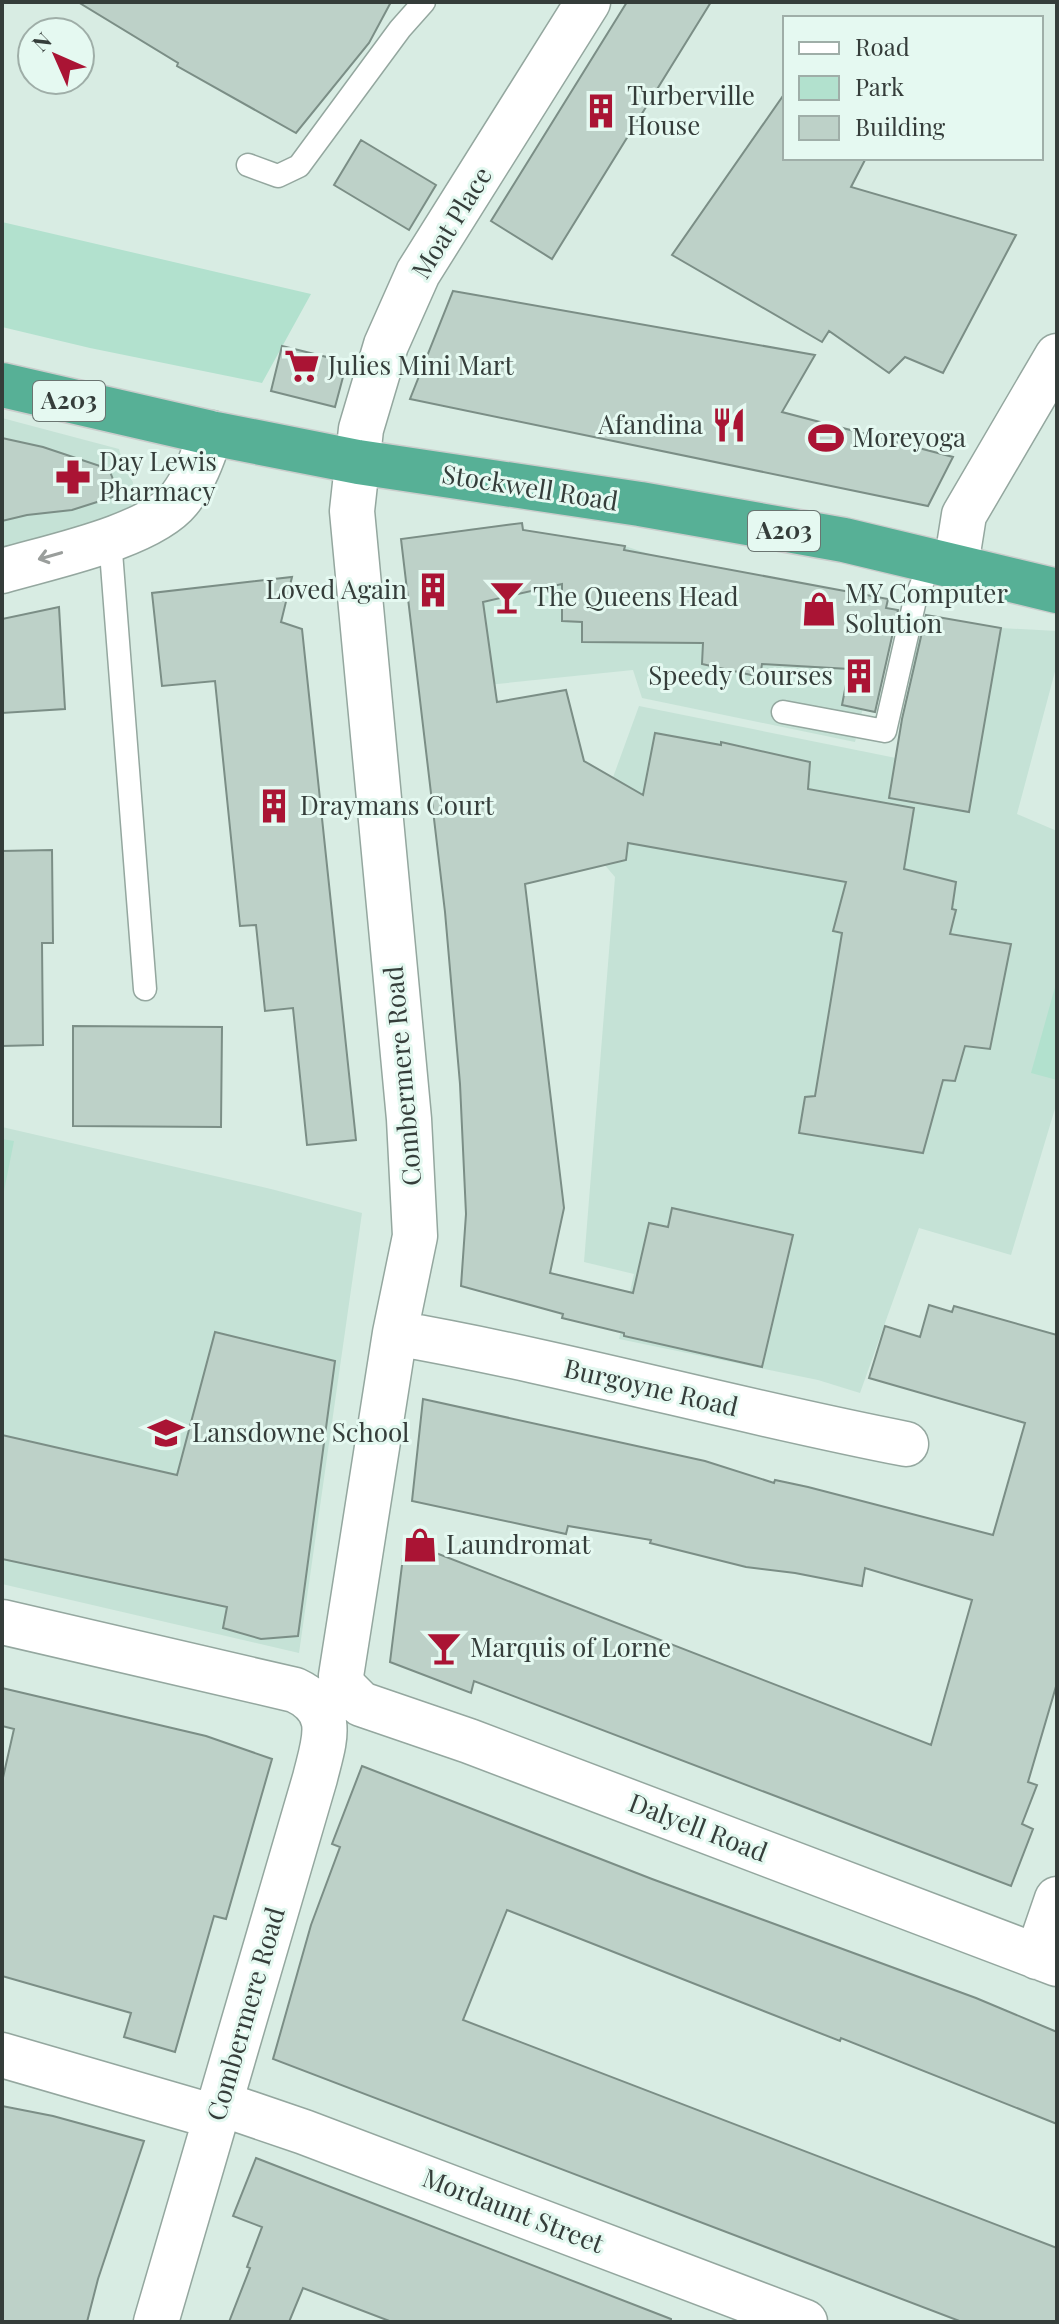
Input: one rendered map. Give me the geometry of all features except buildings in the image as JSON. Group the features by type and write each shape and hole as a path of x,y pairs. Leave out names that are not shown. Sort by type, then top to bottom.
{"highway":[{"name":"Stockwell Road","path":"2,385 211,433 358,462 640,504 844,540 1057,591"}],"street":[{"name":"Moat Place","path":"358,462 361,429 386,345 418,273 588,2"},
{"path":"944,562 964,515 1057,356"},
{"path":"2,571 110,539 161,517 178,501 196,474 211,433"},
{"name":"Combermere Road","path":"156,2322 315,1778 330,1697 341,1676 395,1333 415,1236 409,1119 352,511 358,462"},
{"name":"Burgoyne Road","path":"395,1333 541,1362 806,1425 906,1444"},
{"name":"Dalyell Road","path":"2,1622 295,1690 308,1696 361,1704 469,1741 1047,1961"},
{"path":"1047,1961 1057,1899"},
{"name":"Mordaunt Street","path":"2,2055 304,2132 805,2322"}],"lane":[{"path":"248,165 278,176 299,166 400,29 424,2"},
{"path":"110,539 145,989"},
{"path":"783,712 885,731 915,600 944,562"}],"shaded area":[{"path":"2,418 119,449 126,472 133,482 131,509 104,526 2,553"},
{"path":"516,524 520,529 625,546 652,555 888,599 855,742 642,698 633,670 487,685 461,537 467,529"},
{"path":"922,615 1001,628 1057,631 1057,664 1017,814 1057,831 1057,1102 1011,1255 919,1228 860,1393 818,1380 619,1339 634,1274 584,1262 615,877 592,850 596,824 639,706 896,758"},
{"name":"Lansdowne School","path":"2,1127 362,1213 299,1653 2,1584"}],"green space":[{"path":"2,222 311,294 262,383 90,348 2,327"},
{"path":"1057,980 1057,1080 1031,1073"},
{"path":"2,1139 14,1141 2,1201"}],"place":[{"name":"Turberville House","path":"601,111"},
{"name":"Julies Mini Mart","path":"302,366"},
{"name":"Afandina","path":"729,425"},
{"name":"Moreyoga","path":"826,438"},
{"name":"Day Lewis Pharmacy","path":"73,477"},
{"name":"Loved Again","path":"433,590"},
{"name":"The Queens Head","path":"507,597"},
{"name":"MY Computer Solution","path":"819,609"},
{"name":"Speedy Courses","path":"859,676"},
{"name":"Draymans Court","path":"274,806"},
{"name":"Lansdowne School","path":"166,1433"},
{"name":"Laundromat","path":"420,1545"},
{"name":"Marquis of Lorne","path":"444,1648"}]}
